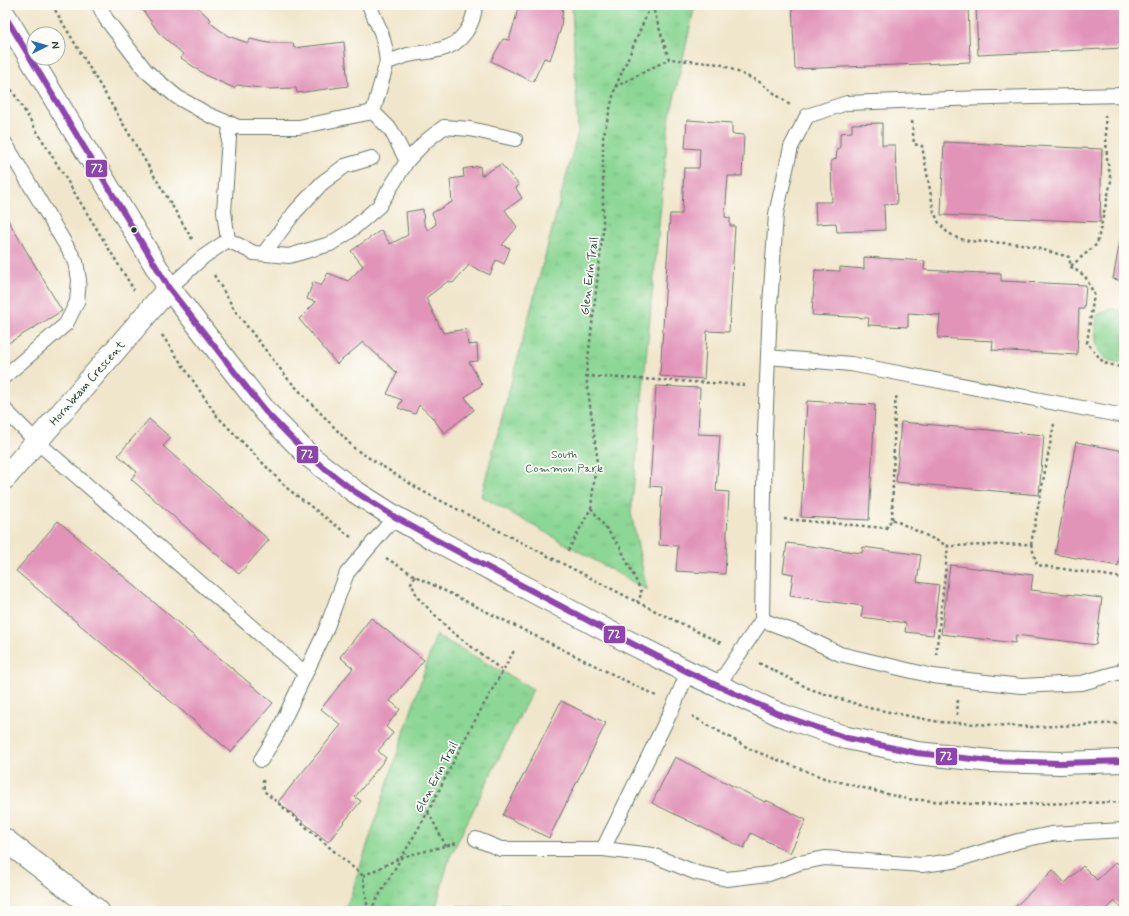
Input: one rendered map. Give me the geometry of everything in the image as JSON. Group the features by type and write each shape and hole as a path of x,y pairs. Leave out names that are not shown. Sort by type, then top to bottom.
{"street":[{"path":"8,30 168,288 265,411 309,456 354,491 395,517 450,548 688,672 781,715 847,738 917,752 991,761 1060,763 1124,761"},
{"name":"Hornbeam Crescent","path":"5,478 168,288"},
{"path":"5,840 98,911"}],"lane":[{"path":"99,5 106,19 146,71 177,97 209,115 238,127 299,127 373,112"},
{"path":"369,5 385,47 387,62 373,112"},
{"path":"387,62 407,55 443,49 457,41 468,30 475,15 475,5"},
{"path":"718,685 762,620 768,357 776,214 790,147 807,116 848,103 1124,95"},
{"path":"373,112 391,130 407,161"},
{"path":"228,240 224,212 230,123"},
{"path":"228,240 254,253 289,256 330,244 349,232 379,206 407,161 426,141 444,127 470,129 515,139"},
{"path":"5,143 76,262 79,280 77,302 66,324 5,376"},
{"path":"264,253 295,212 322,184 345,166 372,158"},
{"path":"168,288 203,257 228,240"},
{"path":"768,357 851,364 1124,416"},
{"path":"5,410 37,442 305,674"},
{"path":"261,760 277,734 325,632 348,573 395,517"},
{"path":"762,620 795,632 840,654 933,676 1021,686 1082,683 1120,672 1124,669"},
{"path":"603,849 672,710 688,672"},
{"path":"476,839 501,849 603,849 652,854 697,872 727,879 769,874 799,863 825,858 922,866 953,861 1018,841 1051,834 1124,830"}],"path":[{"path":"52,5 236,312 288,379 355,449 422,491 810,689 869,708 939,722 1032,726 1124,723"},
{"path":"651,5 669,59"},
{"name":"Glen Erin Trail","path":"568,551 591,508 597,456 586,376 603,231 603,138 615,88 651,5"},
{"path":"615,88 669,59 720,64 758,81 807,116"},
{"path":"1071,267 1096,244 1111,181 1107,158 1104,95"},
{"path":"910,101 914,144 922,146 934,212 939,223 947,232 957,238 969,241 1022,244 1069,257 1071,267 1085,276 1094,294 1087,343 1104,363 1124,368"},
{"path":"764,517 886,528 892,519 895,405 900,373"},
{"path":"586,376 767,386"},
{"path":"1058,404 1031,544 1037,565 1124,578"},
{"path":"591,508 620,547 642,593 638,602"},
{"path":"892,519 948,546 1031,544"},
{"path":"933,676 948,546"},
{"path":"415,576 411,583 418,598 451,631 503,671"},
{"name":"Glen Erin Trail","path":"369,911 428,812 515,649"},
{"path":"261,760 264,791 363,876 369,911"},
{"path":"363,876 402,857 446,846 428,812"}],"green space":[{"name":"South Common Park","path":"572,5 695,5 669,121 631,513 647,590 481,496 578,132"},
{"path":"1111,309 1124,312 1124,363 1111,361 1105,358 1096,341 1097,315"},
{"path":"436,635 533,689 449,859 435,911 343,911 350,898"}],"building":[{"path":"145,5 195,5 211,20 209,22 228,36 248,43 250,39 268,43 293,43 294,48 344,42 348,86 297,93 296,88 268,89 237,85 234,88 207,76 181,58 183,54 159,33 142,9"},
{"path":"518,5 563,5 561,28 550,60 544,58 533,82 491,61 503,39 509,40"},
{"path":"792,5 968,5 970,62 795,69"},
{"path":"976,5 1124,5 1124,48 978,55"},
{"path":"687,120 732,123 732,134 744,135 742,176 728,176 725,217 730,218 730,226 735,226 729,332 707,331 704,379 660,376 670,214 682,214 684,168 699,168 700,149 685,148"},
{"path":"882,123 882,145 895,145 897,204 884,205 885,230 837,232 836,223 816,224 815,202 832,202 831,161 836,159 837,149 840,147 840,133 852,132 852,124"},
{"path":"944,142 1102,149 1100,222 941,215"},
{"path":"501,164 519,185 516,188 522,198 505,210 517,227 502,245 510,248 504,264 496,260 490,275 469,265 453,283 448,281 426,298 443,333 466,329 468,345 477,344 478,361 469,362 482,385 465,397 474,410 444,433 432,417 419,405 415,414 398,408 402,400 387,394 397,373 363,342 337,364 299,319 316,302 307,299 313,282 321,286 328,273 348,281 363,266 351,251 381,230 390,244 408,235 406,212 423,209 424,224 428,230 436,224 432,213 452,202 450,179 464,177 463,169 480,166 481,176"},
{"path":"5,215 62,311 5,345"},
{"path":"1124,224 1124,281 1113,279"},
{"path":"864,257 925,261 924,270 1001,274 1001,281 1086,285 1084,309 1079,309 1077,355 992,350 993,341 938,338 940,315 908,313 908,327 868,325 869,318 812,315 815,270 840,271 840,267 864,269"},
{"path":"656,386 700,388 698,434 720,435 716,491 729,492 725,574 676,571 678,546 659,545 662,487 650,486"},
{"path":"807,401 875,405 869,520 801,517"},
{"path":"149,419 171,438 163,446 269,540 239,574 131,479 137,472 118,455"},
{"path":"901,422 1044,435 1039,495 896,482"},
{"path":"1076,442 1124,451 1124,535 1118,566 1055,554"},
{"path":"58,521 273,703 231,752 16,571"},
{"path":"787,543 862,553 863,547 921,555 917,582 939,585 933,635 905,632 906,623 861,617 863,606 790,596 793,574 783,572"},
{"path":"950,565 1033,575 1031,590 1102,598 1096,645 1016,635 1015,643 941,634"},
{"path":"371,618 424,660 390,701 400,709 386,727 393,733 378,751 386,758 355,797 361,801 328,842 278,802 341,725 321,709 353,668 340,657"},
{"path":"561,701 606,723 549,838 503,815"},
{"path":"675,757 765,802 766,800 806,820 790,853 751,833 744,848 652,803"},
{"path":"1116,862 1124,870 1124,911 1115,901 1105,911 1091,911 1086,907 1082,911 1011,911 1053,870 1065,883 1083,866 1097,880"},
{"path":"454,907 594,910 594,911 454,911"}],"transit line":[{"name":"72","path":"5,16 169,288 265,411 309,456 354,491 395,517 436,540 621,638 688,672 781,715 847,738 917,753 991,761 1060,763 1124,761"}]}
